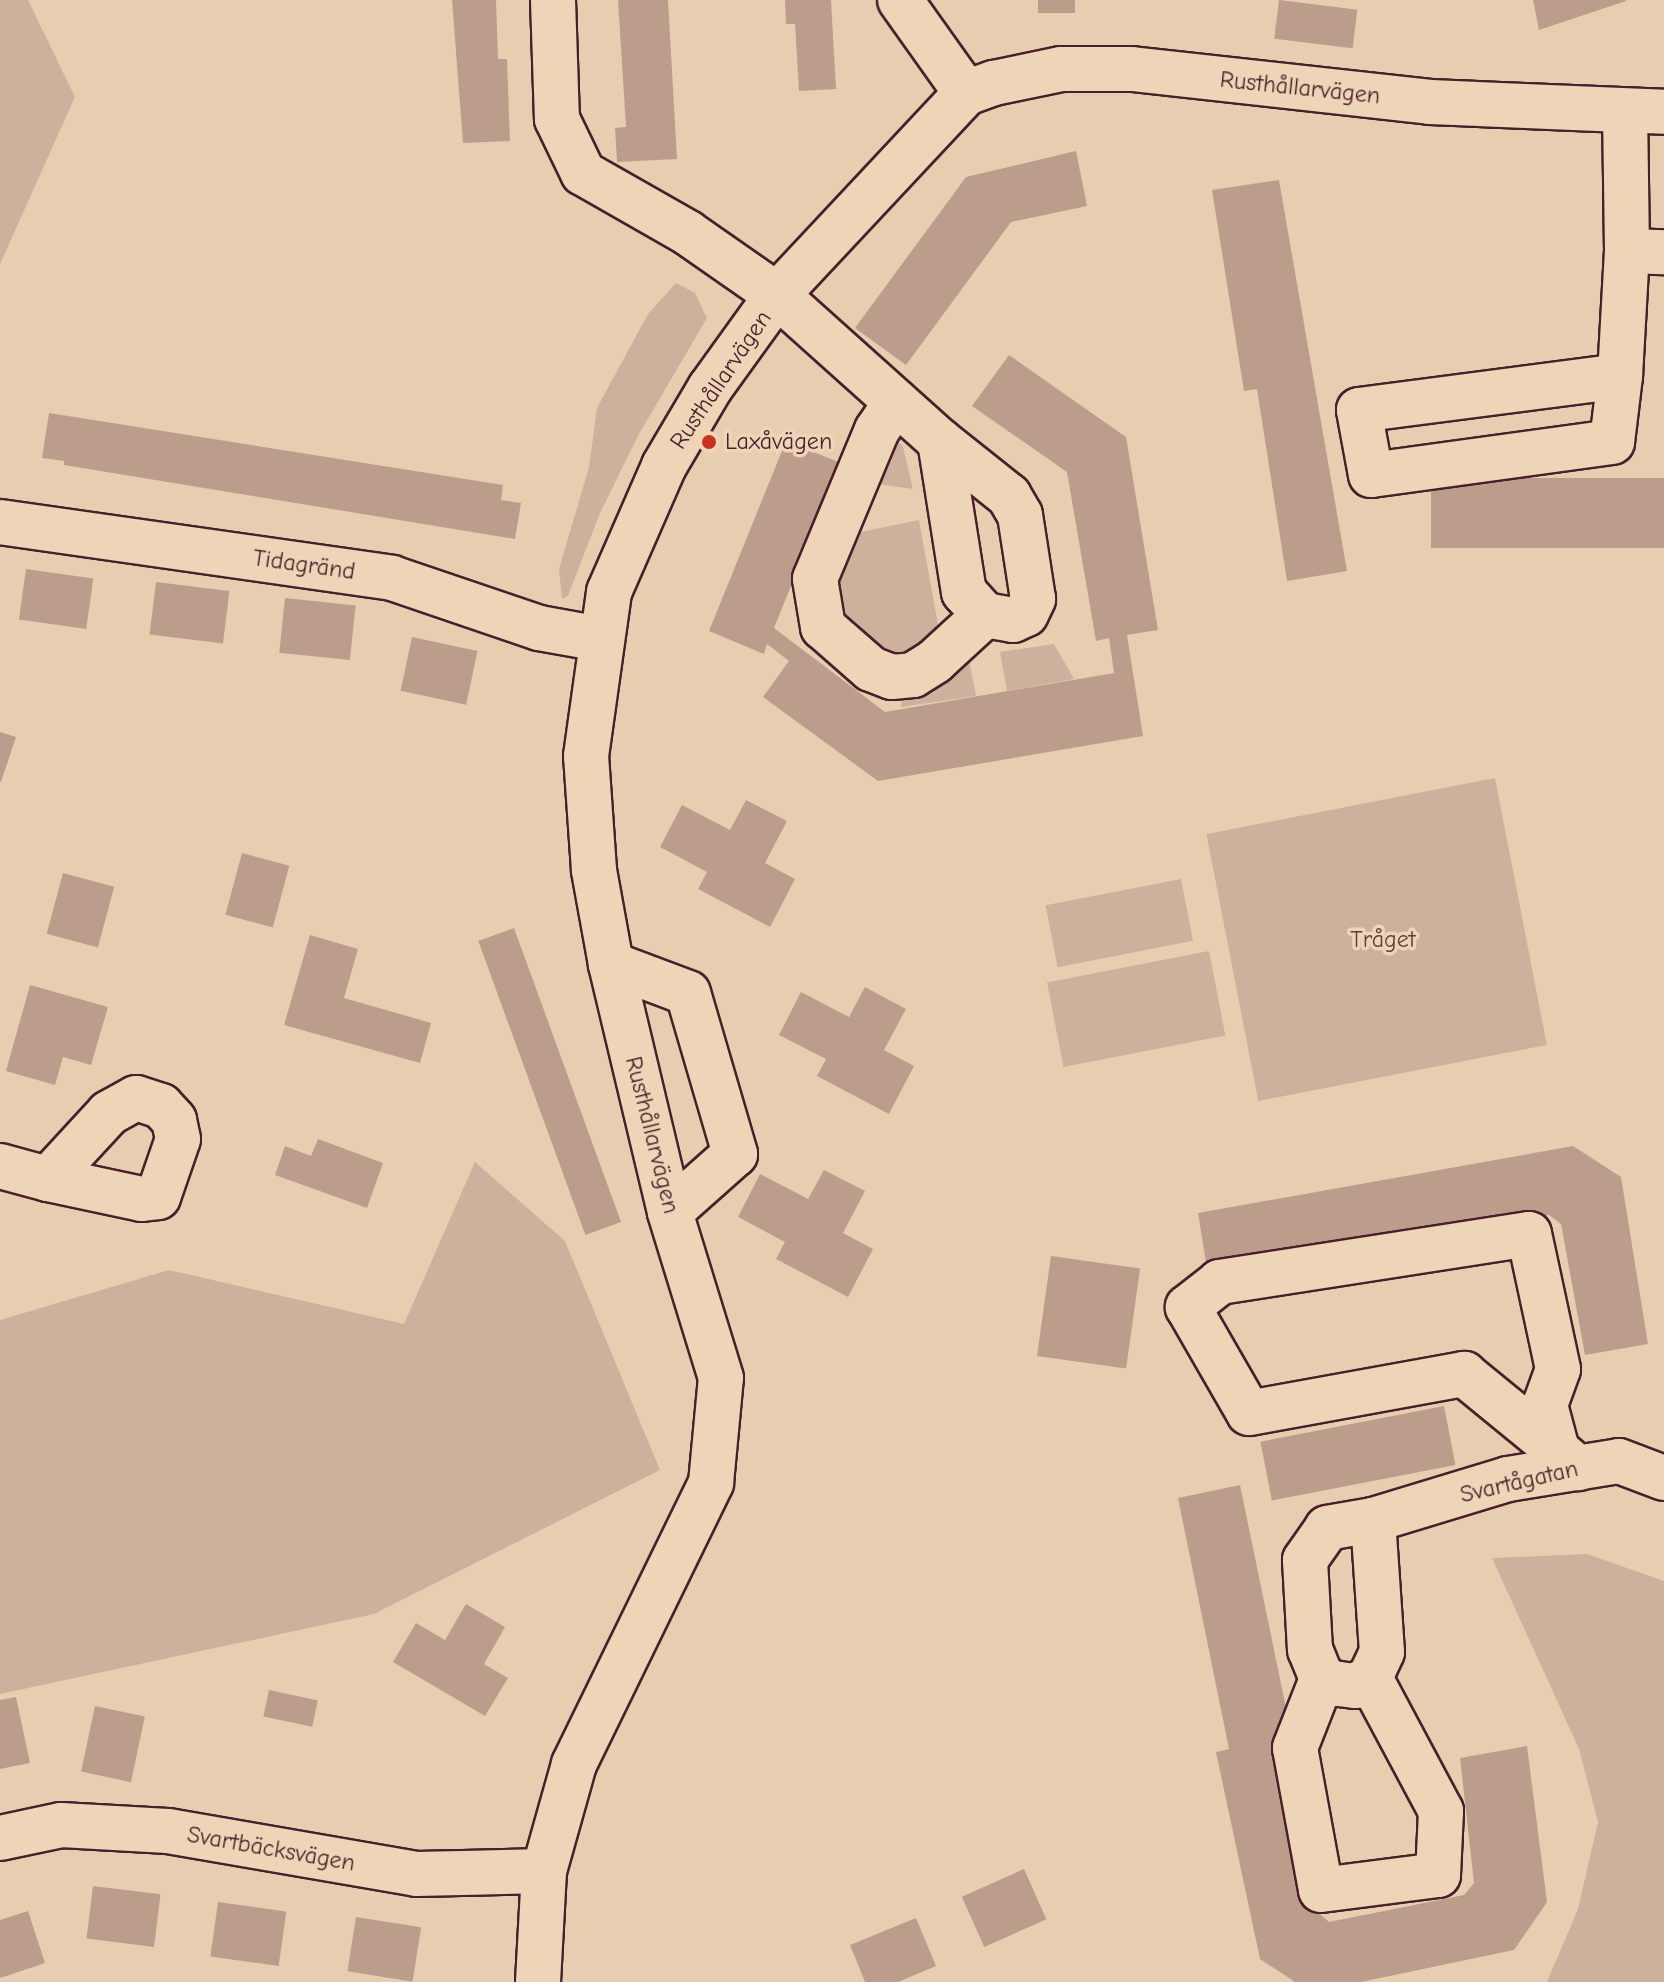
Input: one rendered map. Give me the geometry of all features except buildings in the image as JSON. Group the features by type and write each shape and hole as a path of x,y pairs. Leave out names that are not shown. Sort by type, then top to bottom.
{"street":[{"path":"553,0 557,119 583,173 688,233 777,295"},
{"path":"900,0 966,93"},
{"name":"Rusthållarvägen","path":"538,1982 544,1871 574,1764 711,1483 721,1378 670,1212 611,964 594,870 586,756 609,592 664,466 710,388 777,295 966,93 1061,69 1132,69 1430,102 1644,112 1645,251 1620,376 1612,442 1371,475 1359,410 1620,376"},
{"name":"Rusthållarvägen","path":"777,295 940,441 1009,496 1020,515 1033,599 1026,614 1013,620 985,615"},
{"path":"896,402 877,430 815,579 823,627 871,669 892,677 913,675 935,661 985,615 964,592 940,441"},
{"name":"Tidagränd","path":"0,522 392,578 539,628 601,639"},
{"path":"611,964 688,993 735,1154 670,1212"},
{"path":"0,1166 48,1179"},
{"path":"1529,1234 1558,1369 1545,1405 1567,1459 1464,1374 1249,1413 1188,1307 1220,1282 1529,1234"},
{"name":"Svartågatan","path":"1322,1679 1310,1650 1305,1560 1327,1528 1373,1520 1567,1459 1619,1461 1664,1478"},
{"path":"1370,1678 1441,1811 1438,1875 1321,1890 1295,1748 1322,1679 1355,1686 1370,1678 1382,1652 1373,1520"},
{"name":"Svartbäcksvägen","path":"0,1838 61,1825 168,1831 416,1874 544,1871"}],"green space":[{"path":"0,0 28,0 75,97 0,264"},
{"path":"676,283 695,293 707,318 639,434 600,513 568,596 562,599 559,569 589,467 597,408 648,314"},
{"path":"892,435 903,447 913,489 871,483 871,471 884,477 892,460 879,453"},
{"path":"919,520 939,630 930,651 874,658 825,591 841,536"},
{"path":"1054,644 1074,679 1007,691 1000,652"},
{"path":"969,660 976,696 901,707 903,695"},
{"name":"Tråget","path":"1495,778 1547,1045 1258,1101 1206,834"},
{"path":"1181,879 1193,941 1058,967 1046,905"},
{"path":"1209,951 1225,1035 1063,1067 1047,982"},
{"path":"475,1162 565,1241 660,1470 374,1614 0,1694 0,1320 169,1270 404,1324"},
{"path":"1587,1554 1664,1581 1664,1982 1547,1982 1578,1909 1598,1822 1579,1749 1492,1558"}],"place":[{"name":"Laxåvägen","path":"709,442"}]}
